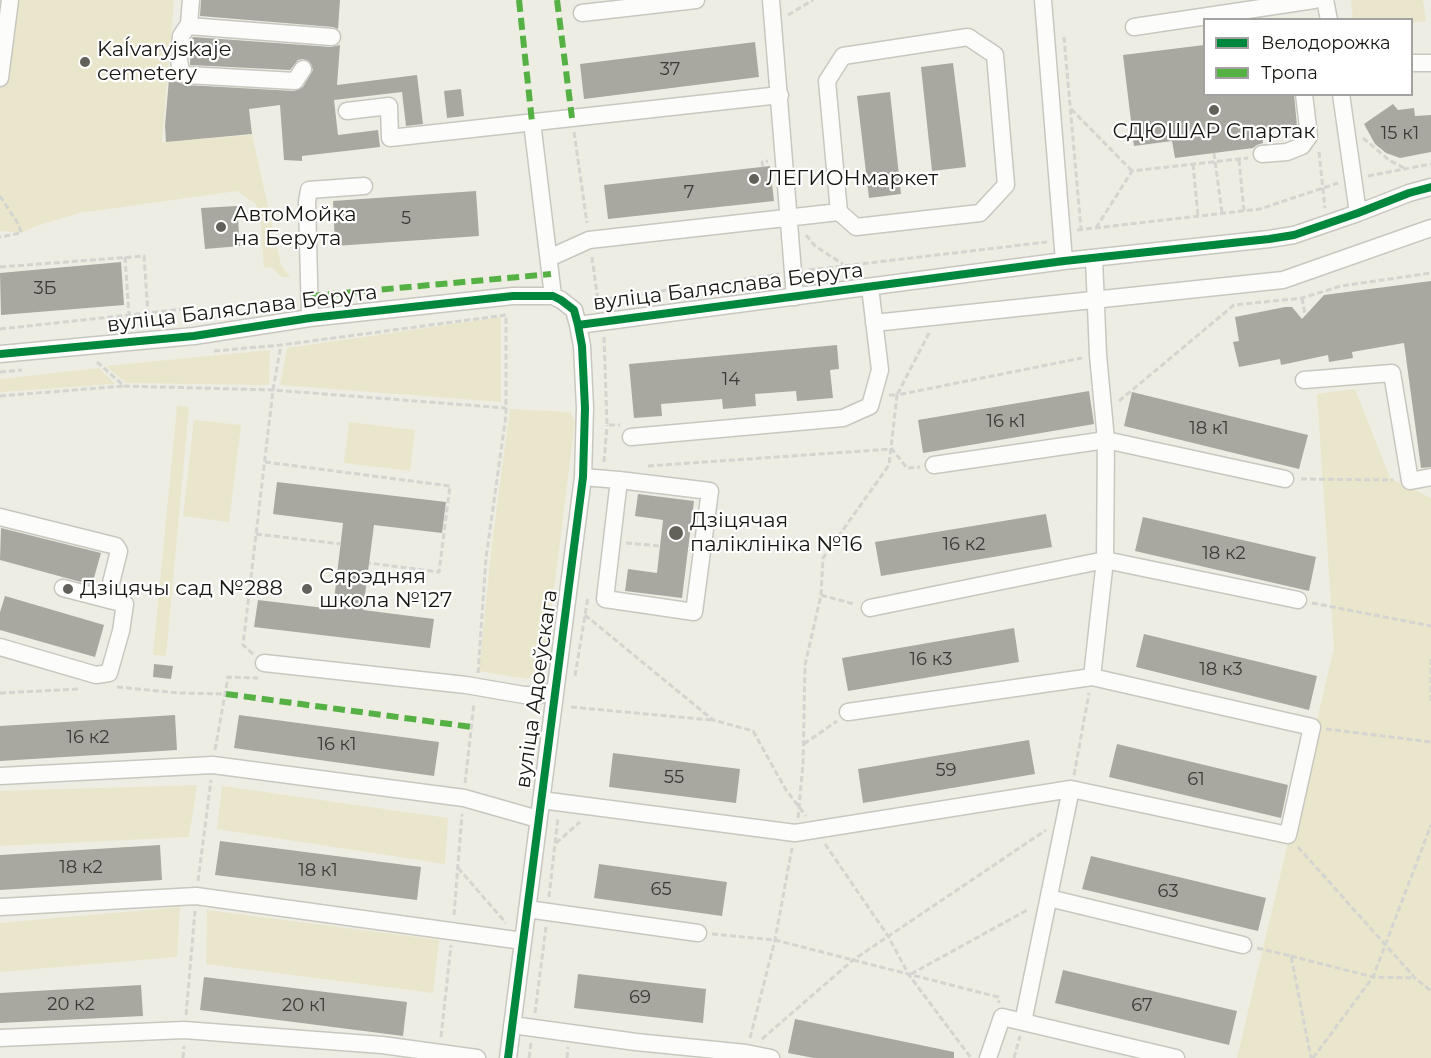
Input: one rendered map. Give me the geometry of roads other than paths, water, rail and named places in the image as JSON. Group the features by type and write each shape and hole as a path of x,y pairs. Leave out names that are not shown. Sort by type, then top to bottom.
{"street":[{"path":"0,78 10,0"},
{"path":"191,0 188,26 181,36 179,60 181,72 187,75 295,81 303,69"},
{"path":"582,13 696,0"},
{"path":"771,0 795,297"},
{"path":"1043,0 1064,261"},
{"path":"1223,18 1293,11 1314,0"},
{"path":"1325,0 1329,18"},
{"path":"1134,27 1203,20"},
{"path":"188,26 332,37"},
{"path":"549,258 590,240 789,217 839,212 856,227 980,213 1006,185 995,55 968,37 843,56 826,81 839,212"},
{"path":"1413,63 1431,63"},
{"path":"347,111 389,106 390,138 780,94"},
{"path":"1262,154 1287,152 1302,146 1309,136 1304,96"},
{"path":"1341,96 1358,213"},
{"path":"532,122 553,297"},
{"path":"310,318 309,190 364,186"},
{"name":"вуліца Баляслава Берута","path":"0,354 194,336 310,318 492,297 553,297 574,310 578,325 1064,261 1294,235 1431,187"},
{"path":"874,322 1283,280 1431,228"},
{"path":"1092,677 1105,560 1106,440 1098,355 1094,258"},
{"path":"631,437 843,418 870,405 880,370 870,286"},
{"name":"вуліца Адоеўскага","path":"508,1058 583,477 585,408 582,346 578,325"},
{"path":"1304,380 1392,373 1410,481 1431,477"},
{"path":"934,465 1106,440 1285,479"},
{"path":"583,477 611,480 710,491 694,612 605,599 611,480"},
{"path":"0,518 116,546 119,551 107,599"},
{"path":"870,609 1105,560 1298,600"},
{"path":"0,646 96,675 109,673 122,631 125,604 63,588"},
{"path":"264,663 466,685 524,695 539,695 554,691"},
{"path":"541,800 795,833 1071,789 1288,835 1312,727 1092,677 848,712"},
{"path":"0,776 213,765 464,798 538,819"},
{"path":"1023,1022 1071,789"},
{"path":"0,908 196,896 523,941"},
{"path":"1049,898 1243,945"},
{"path":"527,909 698,933"},
{"path":"988,1058 1002,1017 1176,1058"},
{"path":"512,1025 636,1042 746,1053 771,1058"},
{"path":"0,1038 184,1030 382,1045 477,1058"}],"place":[{"name":"Kaĺvaryjskaje cemetery","path":"85,62"},
{"name":"СДЮШАР Спартак","path":"1214,110"},
{"name":"ЛЕГИОНмаркет","path":"754,179"},
{"name":"АвтоМойка на Берута","path":"221,227"},
{"name":"Дзіцячая паліклініка №16","path":"676,533"},
{"name":"Дзіцячы сад №288","path":"68,589"},
{"name":"Сярэдняя школа №127","path":"307,589"}]}
